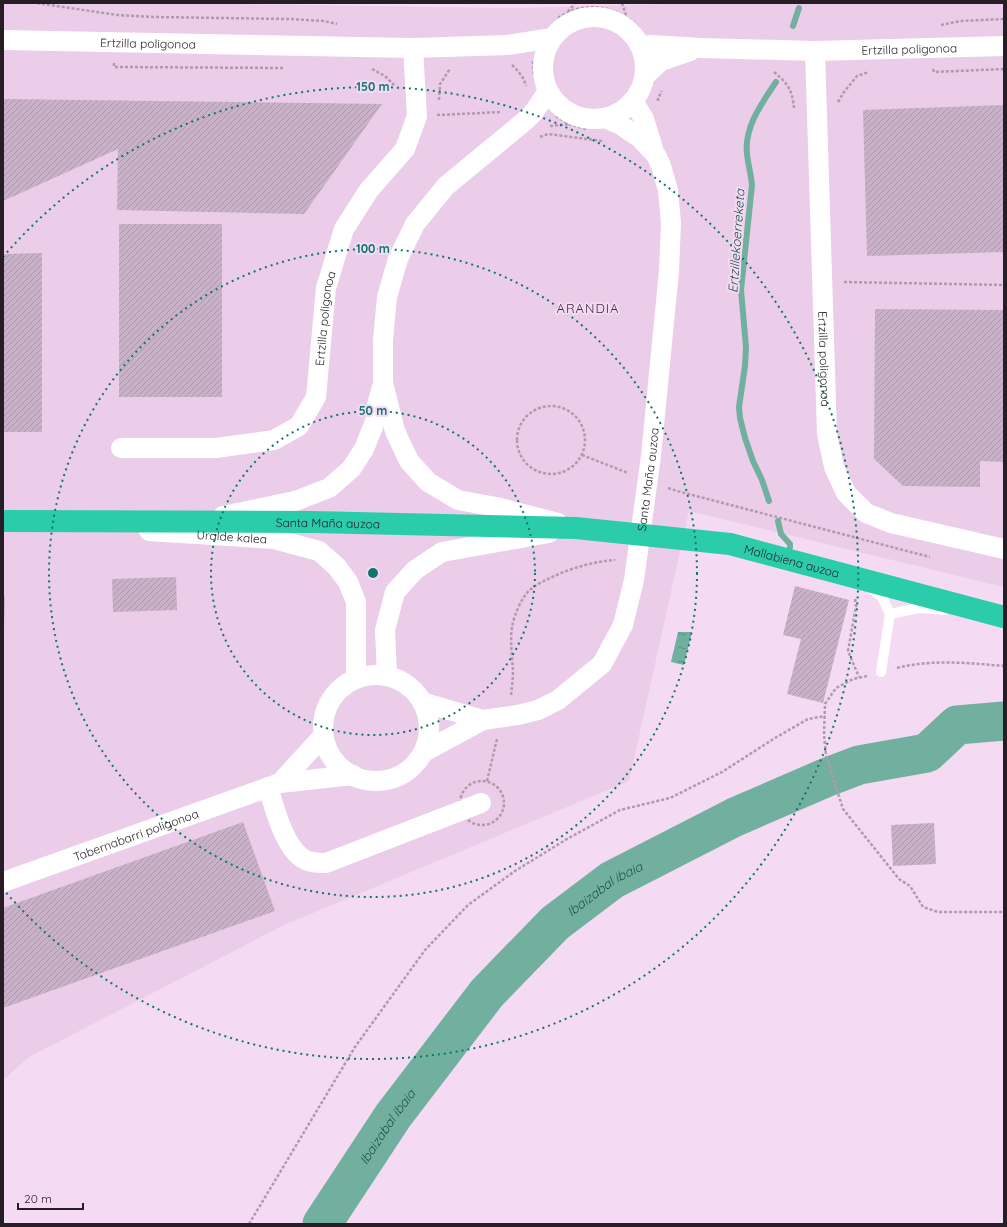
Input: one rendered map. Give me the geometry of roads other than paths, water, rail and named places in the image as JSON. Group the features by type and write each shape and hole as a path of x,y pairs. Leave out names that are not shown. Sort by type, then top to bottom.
{"highway":[{"name":"Santa Maña auzoa","path":"3,521 312,522 576,528"},
{"name":"Mallabiena auzoa","path":"576,528 730,544 855,586 996,615"}],"street":[{"path":"575,10 584,17 598,16 617,10 626,27 635,36 642,40 646,61 646,75 634,101 625,109 605,118 583,118 563,108 554,100 548,91 544,80 543,67 545,52 552,38 563,27 575,10"},
{"name":"Ertzilla poligonoa","path":"3,40 413,48 469,46 509,54 552,38"},
{"name":"Ertzilla poligonoa","path":"642,40 650,45 697,48 815,51 1004,46"},
{"name":"Ertzilla poligonoa","path":"121,448 216,448 274,440 299,426 316,396 326,288 344,229 368,190 405,149 417,116 413,48"},
{"path":"646,75 661,61 697,48"},
{"name":"Ertzilla poligonoa","path":"815,51 827,434 834,467 846,493 866,513 892,523 1004,549"},
{"path":"509,54 524,52 543,67"},
{"name":"Santa Maña auzoa","path":"548,91 534,112 446,186 415,224 398,259 387,297 383,340 384,383 395,431 409,461 428,482 458,500 496,506 576,528"},
{"path":"634,101 644,119 656,156"},
{"path":"526,120 550,115 573,114"},
{"name":"Santa Maña auzoa","path":"422,702 483,720 518,715 538,710 558,700 602,664 623,625 634,580 651,456 669,271 671,223 668,190 661,166 656,156 640,138 619,124 605,118"},
{"name":"Santa Maña auzoa","path":"200,521 296,501 329,488 351,469 364,449 376,419 377,405 384,383"},
{"name":"Uralde kalea","path":"3,521 274,539 319,551 337,567 348,582 356,602 356,679"},
{"path":"387,676 385,630 395,592 415,570 442,552 576,528"},
{"path":"371,675 387,676 402,682 414,692 422,702 428,719 428,736 424,752 414,765 401,775 385,780 368,780 353,776 339,766 329,753 323,736 324,719 330,702 341,688 356,679 371,675"},
{"path":"424,752 483,720"},
{"path":"274,785 323,736"},
{"path":"274,785 353,776"},
{"path":"274,785 284,832 289,843 302,858 314,863 326,863 481,803"},
{"name":"Tabernabarri poligonoa","path":"3,882 274,785"}],"lane":[{"path":"855,586 882,597 890,614 881,672"},
{"path":"890,614 919,608 996,615"}],"water":[{"path":"678,632 692,632 684,665 671,662"}],"waterway":[{"name":"Ertzillekoerreketa","path":"793,26 799,8"},
{"name":"Ertzillekoerreketa","path":"769,501 745,438 739,407 745,366 746,347 741,290 752,185 747,158 748,134 755,116 776,82"},
{"name":"Ertzillekoerreketa","path":"778,521 781,534 790,544 790,547"},
{"name":"Ibaizabal ibaia","path":"322,1224 393,1116 487,993 555,923 612,880 735,817 825,778 859,765 927,753 957,725 1004,721"}],"district":[{"name":"ARANDIA","path":"588,308"}]}
